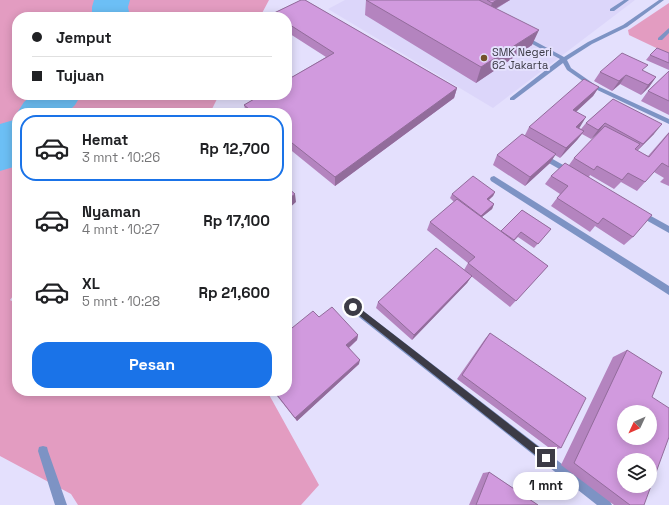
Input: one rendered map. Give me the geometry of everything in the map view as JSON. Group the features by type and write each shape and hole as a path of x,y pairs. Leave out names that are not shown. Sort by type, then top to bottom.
{"street":[{"path":"612,10 627,0"},
{"path":"512,99 564,59 590,43 625,26 662,0"},
{"path":"660,39 669,30"},
{"path":"516,33 564,59 569,69 593,86 669,122"},
{"path":"537,152 576,176"},
{"path":"494,179 669,291"},
{"path":"636,211 669,230"},
{"path":"353,307 606,505"},
{"path":"43,451 61,505"}],"shaded area":[{"path":"0,0 269,0 263,12 12,12 12,100 216,100 212,108 12,108 12,297 10,300 12,301 12,396 270,396 319,485 301,505 78,505 71,494 0,456"},
{"name":"SMK Negeri 62 Jakarta","path":"345,0 635,0 493,108 328,9"},
{"path":"669,3 669,54 629,35 628,30"}],"building":[{"path":"301,0 305,0 457,88 335,177 292,143 292,108 248,108 244,105 252,100 292,100 292,77 334,53 292,26 292,12 276,12"},
{"path":"366,0 479,0 539,30 481,67"},
{"path":"487,0 497,0 492,3"},
{"path":"657,48 669,53 669,63 650,55"},
{"path":"622,53 648,65 642,70 656,77 648,85 626,75 619,81 600,72"},
{"path":"669,71 669,101 648,91"},
{"path":"584,79 599,87 573,110 586,117 576,127 584,131 566,148 529,127"},
{"path":"613,99 662,124 643,144 605,123 598,130 586,123"},
{"path":"605,126 640,144 635,149 649,157 669,133 669,167 662,163 645,182 628,173 622,180 597,166 594,170 574,158"},
{"path":"522,134 556,154 530,177 497,155"},
{"path":"565,163 652,215 633,237 603,218 598,224 557,198 568,186 551,176"},
{"path":"473,176 495,192 487,199 494,204 481,216 452,194"},
{"path":"457,199 548,266 516,301 468,263 475,257 430,222"},
{"path":"522,210 551,229 538,244 521,232 514,240 501,231"},
{"path":"436,248 472,276 414,335 378,302"},
{"path":"332,307 358,335 346,345 360,360 295,418 278,396 292,396 292,328 313,311 319,317"},
{"path":"490,333 586,398 561,448 462,375"},
{"path":"627,350 662,372 652,397 669,408 669,437 657,470 657,453 617,453 617,493 648,493 644,505 630,505 574,463"},
{"path":"489,472 538,505 476,505"}],"waterway":[{"path":"110,12 112,0"},
{"path":"45,108 54,100"},
{"path":"0,153 12,141"}],"place":[{"name":"SMK Negeri 62 Jakarta","path":"484,58"}],"route":[{"path":"353,307 546,458"}]}
